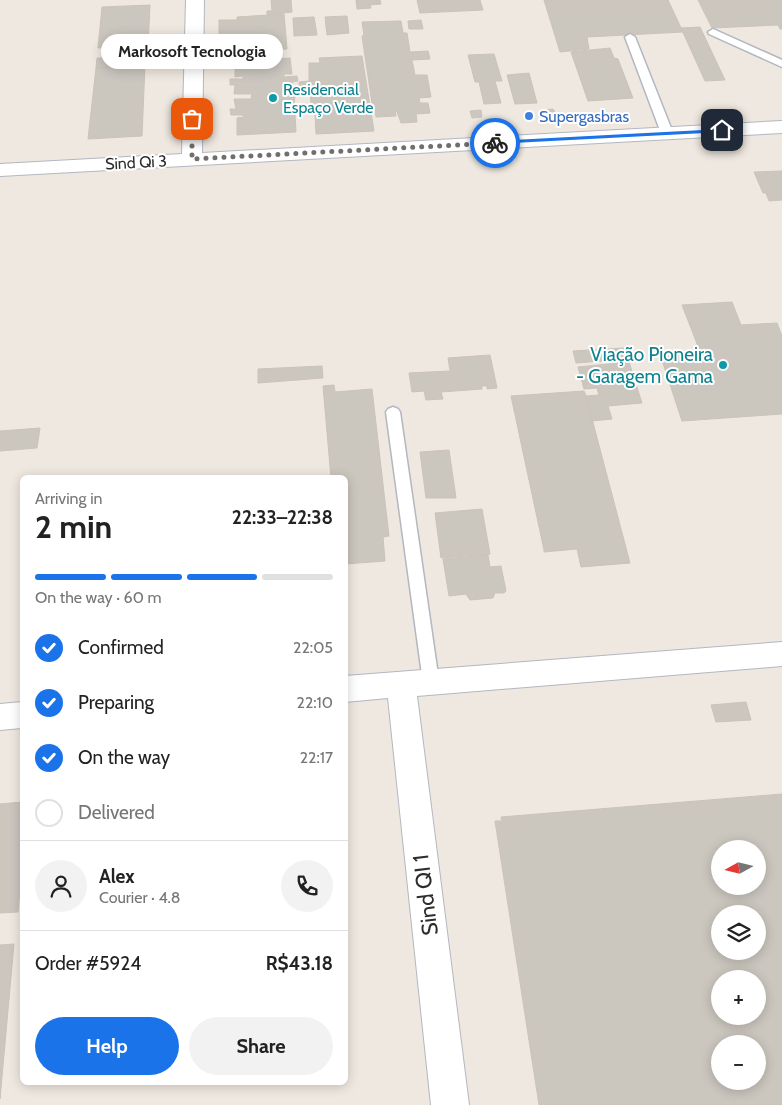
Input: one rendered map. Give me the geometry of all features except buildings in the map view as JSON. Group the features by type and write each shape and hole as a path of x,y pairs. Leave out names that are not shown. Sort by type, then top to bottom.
{"street":[{"path":"192,159 195,0"},
{"name":"Sind Qi 3","path":"0,170 782,127"},
{"path":"348,689 782,654"},
{"name":"Sind QI 1","path":"416,684 450,1105"},
{"path":"0,717 20,715"}],"lane":[{"path":"713,32 782,64"},
{"path":"630,38 667,133"},
{"path":"393,412 416,684"}],"way so far":[{"path":"192,119 192,159 495,143"}],"place":[{"name":"Residencial Espaço Verde","path":"273,98"},
{"name":"Supergasbras","path":"529,116"},
{"name":"Markosoft Tecnologia","path":"192,119"},
{"name":"Viação Pioneira - Garagem Gama","path":"723,365"}],"route":[{"path":"495,143 722,130"}]}
